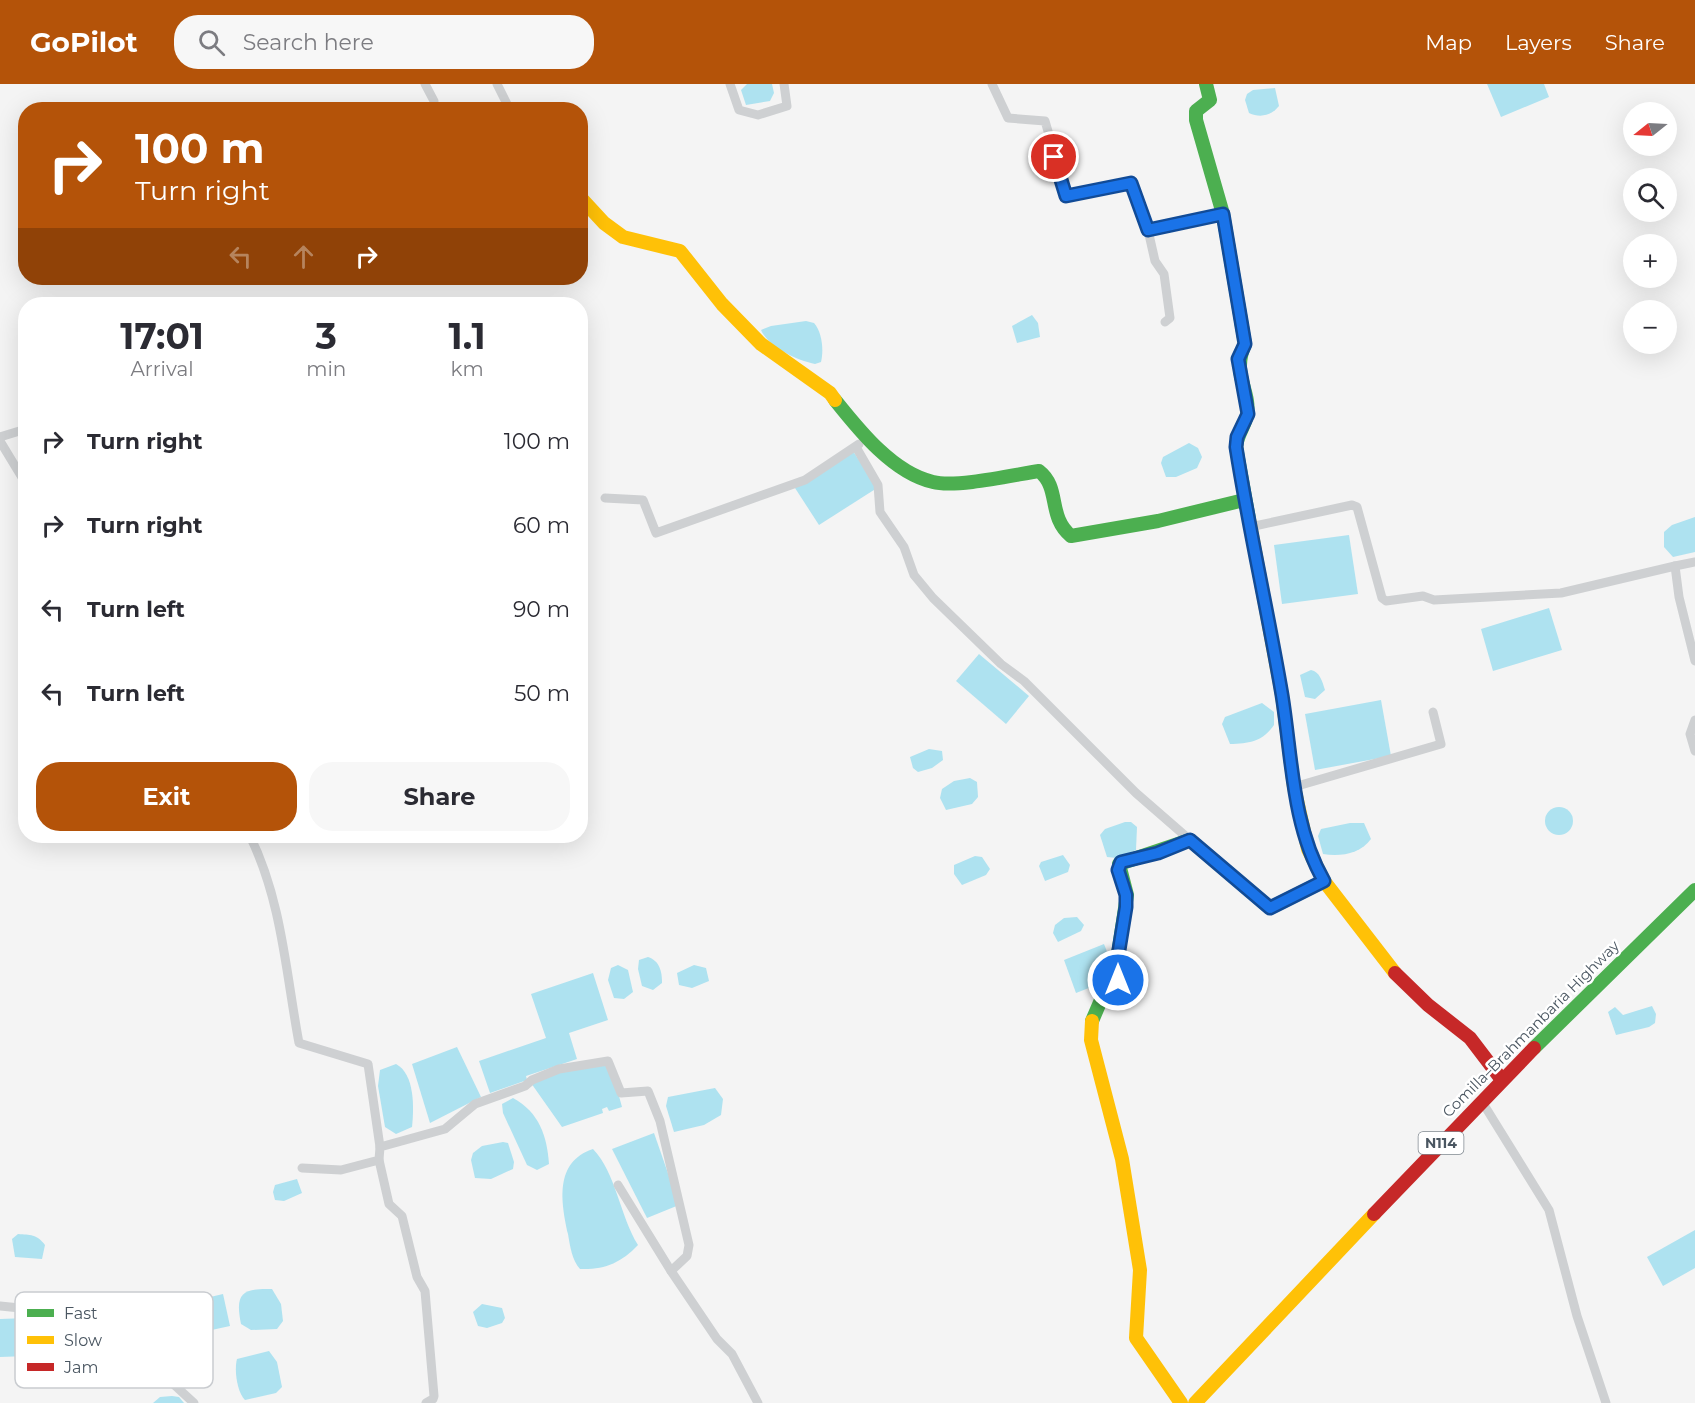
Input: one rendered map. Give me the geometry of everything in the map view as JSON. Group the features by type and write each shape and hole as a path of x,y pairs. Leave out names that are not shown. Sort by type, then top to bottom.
{"main road":[{"path":"1206,84 1210,100 1197,111 1196,120 1223,214 1245,344 1238,359 1248,414 1237,437 1236,447 1282,695 1294,787 1308,849 1324,881 1341,900 1361,931 1396,975 1428,1005 1470,1038 1502,1080"},
{"path":"588,207 604,226 629,242 680,251 722,304 761,344 830,393 861,443 910,473 934,483 970,481 1039,471 1047,475 1050,483 1056,523 1071,536 1115,531 1185,517 1244,500"},
{"path":"1181,1403 1136,1338 1140,1270 1122,1159 1091,1040 1089,1024 1092,1014 1118,980 1117,962 1126,895 1119,864 1190,840 1270,908 1324,881"},
{"name":"Comilla–Brahmanbaria Highway","path":"1195,1403 1481,1100 1695,890"}],"street":[{"path":"425,84 434,101"},
{"path":"497,84 506,102"},
{"path":"730,84 739,110 758,115 787,106 784,84"},
{"path":"992,84 1008,118 1045,121 1066,196 1131,183 1148,230 1155,261 1164,274 1170,318 1166,322"},
{"path":"1148,230 1223,214"},
{"path":"18,432 0,439 18,470"},
{"path":"605,498 643,500 656,533 805,480 861,443 878,485 880,512 903,547 914,575 933,598 1001,664 1024,681 1136,793 1190,840"},
{"path":"1250,527 1352,504 1357,507 1382,598 1386,601 1423,596 1434,600 1561,593 1695,562"},
{"path":"1675,566 1681,609 1695,661"},
{"path":"1294,787 1442,744 1433,712"},
{"path":"1695,720 1690,734 1695,751"},
{"path":"254,843 261,857 283,939 299,1044 368,1064 380,1147 379,1160 389,1204 402,1216 417,1277 425,1291 434,1396 426,1403"},
{"path":"380,1147 445,1129 475,1104 559,1069 610,1061 621,1093 648,1091 660,1121 689,1245 687,1256 671,1271"},
{"path":"1481,1100 1549,1210 1577,1316 1606,1403"},
{"path":"302,1168 341,1170 379,1160"},
{"path":"618,1185 717,1340 732,1354 758,1403"},
{"path":"0,1306 15,1308"},
{"path":"178,1388 194,1403"}],"water":[{"path":"747,84 772,84 774,93 770,101 746,105 741,90"},
{"path":"1487,84 1544,84 1549,97 1501,117"},
{"path":"1275,88 1279,106 1276,109 1265,115 1249,113 1245,100 1247,94 1253,90"},
{"path":"1032,315 1038,323 1040,337 1017,343 1012,326"},
{"path":"806,321 814,323 822,341 821,362 815,364 784,352 770,342 761,330 771,326"},
{"path":"1189,443 1198,448 1202,457 1197,468 1176,477 1166,477 1161,463 1163,457"},
{"path":"853,451 877,488 819,525 795,488"},
{"path":"1695,517 1695,552 1673,557 1664,547 1664,532 1672,525"},
{"path":"1349,535 1358,594 1282,604 1274,545"},
{"path":"1549,608 1562,650 1493,671 1481,629"},
{"path":"979,654 1029,696 1006,724 956,681"},
{"path":"1311,670 1319,675 1325,690 1315,699 1305,697 1300,675"},
{"path":"1381,700 1391,756 1315,770 1305,714"},
{"path":"1262,703 1274,712 1274,725 1260,738 1230,744 1222,724 1225,717"},
{"path":"929,749 942,751 943,760 932,768 918,772 913,768 910,757"},
{"path":"970,778 977,782 978,797 972,804 946,810 940,798 942,789 954,781"},
{"path":"1559,807 1569,811 1573,821 1569,831 1559,835 1549,831 1545,821 1549,811"},
{"path":"1131,822 1137,827 1136,850 1117,858 1107,857 1100,835 1105,829"},
{"path":"1350,823 1364,823 1371,839 1361,848 1349,853 1323,854 1318,836 1321,829"},
{"path":"1063,855 1070,865 1068,872 1045,881 1039,866 1041,862"},
{"path":"975,856 982,857 990,869 986,875 962,885 954,874 954,865"},
{"path":"1077,917 1084,925 1081,931 1058,942 1053,933 1055,925 1064,918"},
{"path":"1104,944 1117,977 1076,993 1064,960"},
{"path":"648,957 658,964 662,975 662,983 653,990 642,986 638,969 639,960"},
{"path":"618,965 628,970 633,992 624,999 614,998 608,980 611,968"},
{"path":"694,965 706,968 709,981 692,988 679,985 677,973"},
{"path":"593,973 608,1020 569,1033 577,1059 526,1076 527,1080 490,1093 479,1061 546,1038 531,994"},
{"path":"1652,1006 1656,1014 1655,1023 1649,1027 1616,1035 1608,1012 1615,1007 1623,1015"},
{"path":"457,1047 481,1097 430,1123 412,1064"},
{"path":"396,1064 407,1075 410,1083 413,1111 412,1127 396,1134 385,1127 378,1086 380,1070"},
{"path":"610,1064 622,1107 609,1111 607,1107 602,1109 603,1113 562,1127 531,1083 559,1072"},
{"path":"715,1088 723,1099 721,1115 704,1125 674,1132 666,1106 668,1097"},
{"path":"513,1098 529,1110 544,1135 549,1164 537,1170 527,1165 503,1113 502,1104"},
{"path":"654,1133 679,1205 647,1218 612,1149"},
{"path":"508,1143 514,1162 513,1169 491,1179 475,1178 471,1160 473,1153 482,1146"},
{"path":"593,1149 613,1182 638,1245 612,1264 580,1269 573,1257 563,1209 563,1184 572,1163 580,1155"},
{"path":"297,1179 302,1193 284,1201 275,1200 273,1192 275,1185"},
{"path":"1695,1230 1695,1268 1663,1286 1647,1257"},
{"path":"18,1234 33,1236 42,1241 45,1245 42,1259 15,1257 12,1239"},
{"path":"272,1289 281,1304 283,1321 277,1329 251,1330 241,1324 239,1306 243,1295 253,1290"},
{"path":"223,1294 230,1326 213,1330 213,1296"},
{"path":"482,1304 502,1308 505,1318 502,1323 487,1328 478,1326 473,1312"},
{"path":"15,1318 15,1356 0,1357 0,1319"},
{"path":"269,1351 277,1362 282,1387 276,1393 245,1400 237,1381 237,1359"},
{"path":"160,1397 179,1397 184,1403 153,1403"}],"traffic: fast":[{"path":"1206,84 1210,100 1196,111 1196,120 1223,214 1245,344 1240,365 1247,415 1236,447 1249,519"},
{"path":"835,400 878,449 904,470 918,477 933,482 956,483 1039,471 1050,486 1059,520 1071,536 1158,521 1244,500"},
{"path":"1092,1021 1101,1000 1118,980 1117,961 1127,895 1119,864 1190,840 1270,908 1324,881"},
{"path":"1534,1048 1695,890"}],"traffic: slow":[{"path":"588,206 604,223 623,237 680,251 722,304 761,344 830,393 835,400"},
{"path":"1249,519 1282,695 1294,787 1308,849 1324,881 1395,973"},
{"path":"1092,1021 1091,1040 1122,1159 1140,1270 1136,1338 1181,1403"},
{"path":"1195,1403 1374,1214"}],"traffic: jam":[{"path":"1395,973 1428,1005 1470,1038 1502,1080"},
{"path":"1374,1214 1534,1048"}],"route":[{"path":"1054,157 1066,196 1131,183 1148,230 1223,214 1232,280 1245,344 1238,359 1248,414 1237,437 1236,447 1244,500 1282,695 1294,787 1308,849 1324,881 1270,908 1190,840 1158,853 1121,862 1118,870 1126,895 1126,907 1117,962 1118,980"}]}
